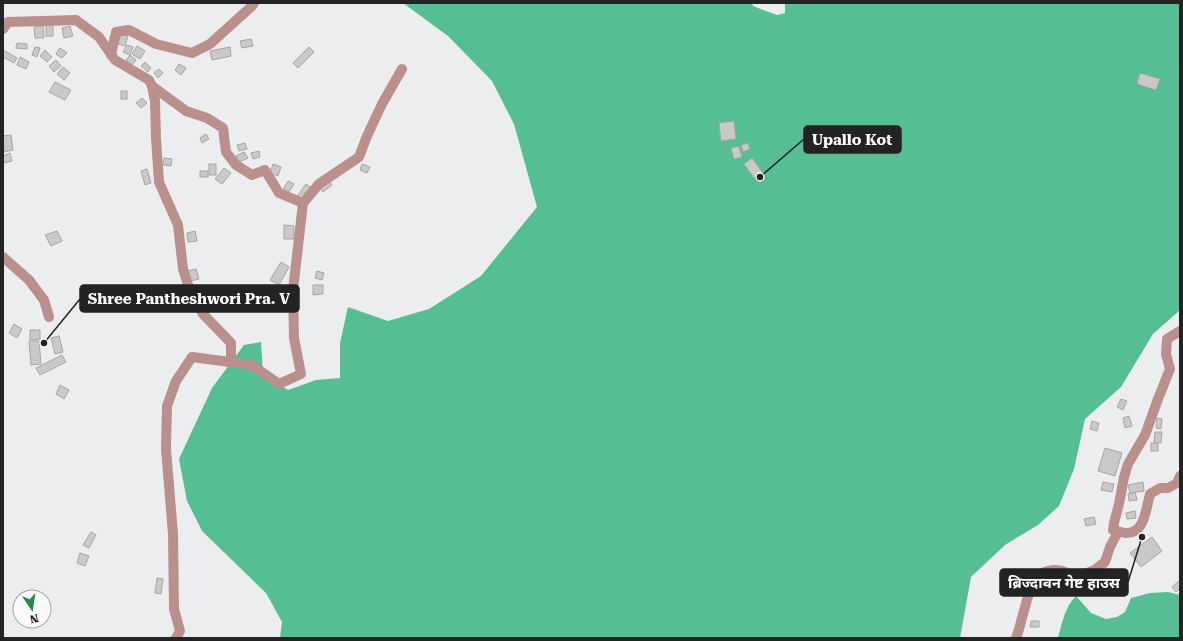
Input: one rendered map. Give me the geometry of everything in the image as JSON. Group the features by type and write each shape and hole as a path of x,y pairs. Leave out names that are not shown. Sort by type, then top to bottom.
{"street":[{"path":"112,55 116,32 129,30 156,44 192,53 210,44 254,3"},
{"path":"3,29 8,22 76,20 99,37 115,60 148,80 152,86 186,111 207,118 223,128 226,152 236,165 252,174 265,170 279,193 303,203"},
{"path":"176,638 180,632 174,609 173,534 166,449 167,406 176,381 192,357 252,364 279,384 301,374 294,338 293,290 303,203 319,184 359,158 367,136 382,104 402,69"},
{"path":"152,86 155,101 159,182 178,224 183,269 190,291 203,314 231,343 231,362"},
{"path":"3,257 29,280 44,300 50,317"},
{"path":"1180,331 1168,340 1166,354 1170,369 1145,435 1128,464 1113,530 1129,533 1138,529 1143,523 1150,494 1160,488 1168,488 1177,483 1180,476"},
{"path":"1016,638 1033,584 1040,575 1050,570 1066,571 1072,576 1085,574 1095,570 1105,562 1110,547 1118,532"}],"green space":[{"path":"403,3 752,3 753,6 777,15 785,13 785,3 1180,3 1180,310 1153,334 1121,387 1085,419 1074,469 1059,506 1038,525 1005,545 971,577 960,638 280,638 282,622 266,593 202,531 187,501 179,459 212,388 244,345 261,342 263,374 288,390 316,380 340,378 340,343 348,307 388,321 429,309 481,276 537,207 514,124 492,81 448,36"},
{"path":"1168,592 1180,595 1180,638 1058,638 1069,605 1076,596 1091,613 1106,619 1117,617 1125,612 1131,598 1150,593"}],"building":[{"path":"46,25 53,25 53,36 46,36"},
{"path":"43,26 44,38 35,38 34,27"},
{"path":"70,26 73,36 64,38 62,28"},
{"path":"121,34 128,36 125,46 118,44"},
{"path":"251,39 253,46 242,48 240,41"},
{"path":"17,43 27,44 27,49 16,48"},
{"path":"127,45 133,47 130,55 123,52"},
{"path":"137,46 145,51 140,59 132,54"},
{"path":"35,47 40,48 37,57 32,55"},
{"path":"230,47 231,56 212,60 210,51"},
{"path":"309,47 314,52 298,68 293,63"},
{"path":"60,48 67,53 62,58 56,54"},
{"path":"3,50 17,58 14,63 3,57"},
{"path":"45,50 52,57 47,62 40,56"},
{"path":"130,55 136,60 132,65 126,60"},
{"path":"20,57 29,62 26,69 17,65"},
{"path":"56,60 61,66 54,72 49,66"},
{"path":"145,62 151,68 148,72 141,66"},
{"path":"179,64 186,68 181,75 175,70"},
{"path":"63,67 70,73 64,80 57,74"},
{"path":"159,69 163,73 158,78 154,73"},
{"path":"1140,73 1160,79 1156,90 1137,84"},
{"path":"55,82 71,90 65,100 49,92"},
{"path":"121,91 127,91 127,99 121,99"},
{"path":"142,98 147,103 141,108 136,103"},
{"path":"734,121 736,139 721,141 719,123"},
{"path":"206,134 209,139 202,143 200,138"},
{"path":"11,135 13,150 4,152 3,136"},
{"path":"245,143 247,149 239,151 237,145"},
{"path":"748,143 750,149 743,152 741,145"},
{"path":"739,146 742,157 734,159 731,148"},
{"path":"259,151 260,157 253,159 251,153"},
{"path":"244,152 248,158 239,162 236,156"},
{"path":"10,153 12,161 4,163 3,156"},
{"path":"164,158 172,159 171,166 163,165"},
{"path":"752,158 762,172 754,178 744,164"},
{"path":"209,164 216,164 216,175 209,175"},
{"path":"273,164 281,167 278,176 270,173"},
{"path":"362,164 370,167 367,173 360,170"},
{"path":"224,168 231,173 222,184 215,179"},
{"path":"147,169 151,183 145,185 141,171"},
{"path":"200,171 208,171 208,177 200,177"},
{"path":"329,180 332,185 323,192 320,187"},
{"path":"288,181 294,184 289,192 283,189"},
{"path":"306,184 312,188 302,202 296,198"},
{"path":"284,225 294,226 294,239 284,239"},
{"path":"57,231 62,241 51,246 45,235"},
{"path":"195,231 197,241 188,242 187,233"},
{"path":"281,262 289,267 279,285 270,280"},
{"path":"196,269 199,279 190,281 187,271"},
{"path":"317,271 324,273 322,280 315,278"},
{"path":"313,285 323,285 323,294 313,295"},
{"path":"14,324 22,329 17,338 9,333"},
{"path":"30,330 40,330 40,339 30,340"},
{"path":"59,336 63,352 55,354 51,338"},
{"path":"29,341 39,341 41,364 31,365"},
{"path":"62,355 66,362 40,375 36,368"},
{"path":"60,385 69,390 64,399 56,394"},
{"path":"1121,399 1127,401 1123,410 1117,407"},
{"path":"1129,416 1132,426 1125,428 1123,418"},
{"path":"1157,418 1162,419 1161,429 1156,428"},
{"path":"1092,421 1099,423 1097,431 1090,429"},
{"path":"1155,432 1162,432 1161,443 1154,442"},
{"path":"1151,443 1158,443 1158,451 1151,451"},
{"path":"1105,448 1122,453 1115,476 1098,471"},
{"path":"1103,482 1114,484 1112,492 1101,490"},
{"path":"1143,482 1144,491 1130,493 1128,485"},
{"path":"1135,492 1137,500 1129,501 1128,494"},
{"path":"1135,511 1136,518 1127,519 1126,513"},
{"path":"1094,517 1096,524 1086,526 1084,519"},
{"path":"91,532 96,535 89,548 83,545"},
{"path":"1152,537 1162,551 1141,567 1130,553"},
{"path":"80,553 89,556 85,566 77,563"},
{"path":"157,578 163,579 161,594 155,593"},
{"path":"1180,580 1180,588 1176,592 1172,587"},
{"path":"1031,621 1039,621 1039,627 1030,627"}],"place":[{"name":"Upallo Kot","path":"760,177"},
{"name":"Shree Pantheshwori Pra. V","path":"44,343"},
{"name":"ब्रिज्दावन गेष्ट हाउस","path":"1142,537"}]}
